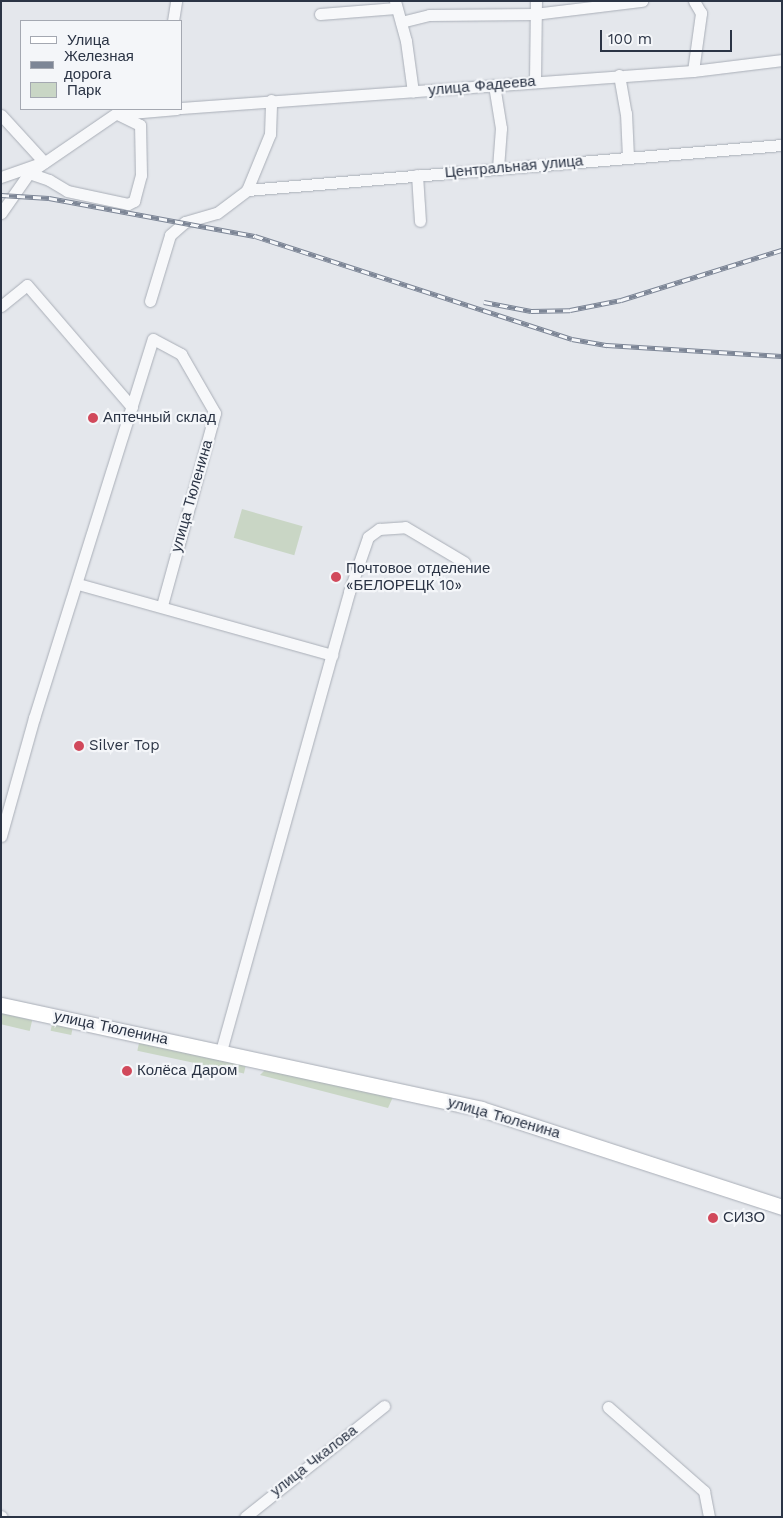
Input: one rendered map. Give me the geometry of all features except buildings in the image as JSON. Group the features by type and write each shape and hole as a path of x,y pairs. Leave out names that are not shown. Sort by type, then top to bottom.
{"main road":[{"name":"улица Тюленина","path":"1,1005 221,1051 481,1109 782,1207"}],"street":[{"path":"173,20 176,1"},
{"path":"535,81 534,14 536,1"},
{"path":"401,22 430,15 534,14 642,1"},
{"path":"693,71 701,13 694,1"},
{"path":"320,14 396,4 413,92"},
{"name":"улица Фадеева","path":"182,108 693,71 782,60"},
{"path":"619,75 626,113 628,157"},
{"path":"494,85 501,128 498,168"},
{"path":"150,301 170,235 185,222 217,213 247,190 270,134 271,100"},
{"path":"1,213 29,173 119,112 158,110"},
{"path":"29,173 49,180 67,191 128,204 134,201 140,176 140,125 119,112"},
{"path":"1,115 44,162"},
{"name":"Центральная улица","path":"247,190 782,145"},
{"path":"1,177 44,162"},
{"path":"417,175 420,221"},
{"path":"1,306 27,285 132,407"},
{"name":"улица Тюленина","path":"1,836 29,735 78,584 153,339 186,360 215,413 162,606"},
{"path":"221,1051 332,655 368,537 379,529 405,527 464,562"},
{"path":"78,584 332,655"},
{"name":"улица Чкалова","path":"245,1517 384,1406"},
{"path":"608,1407 704,1491 709,1517"}],"green space":[{"path":"242,509 303,526 294,555 234,538"},
{"path":"1,1013 32,1020 30,1031 1,1024"},
{"path":"52,1024 73,1028 71,1035 51,1031"},
{"path":"139,1043 246,1066 244,1073 137,1051"},
{"path":"265,1070 393,1097 388,1108 260,1075"}],"railway":[{"path":"1,195 49,198 255,236 572,339 607,345 782,356"},
{"path":"484,302 531,311 570,310 621,300 782,250"}],"place":[{"name":"Аптечный склад","path":"93,418"},
{"name":"Почтовое отделение «БЕЛОРЕЦК 10»","path":"336,577"},
{"name":"Silver Top","path":"79,746"},
{"name":"Колёса Даром","path":"127,1071"},
{"name":"СИЗО","path":"713,1218"}]}
